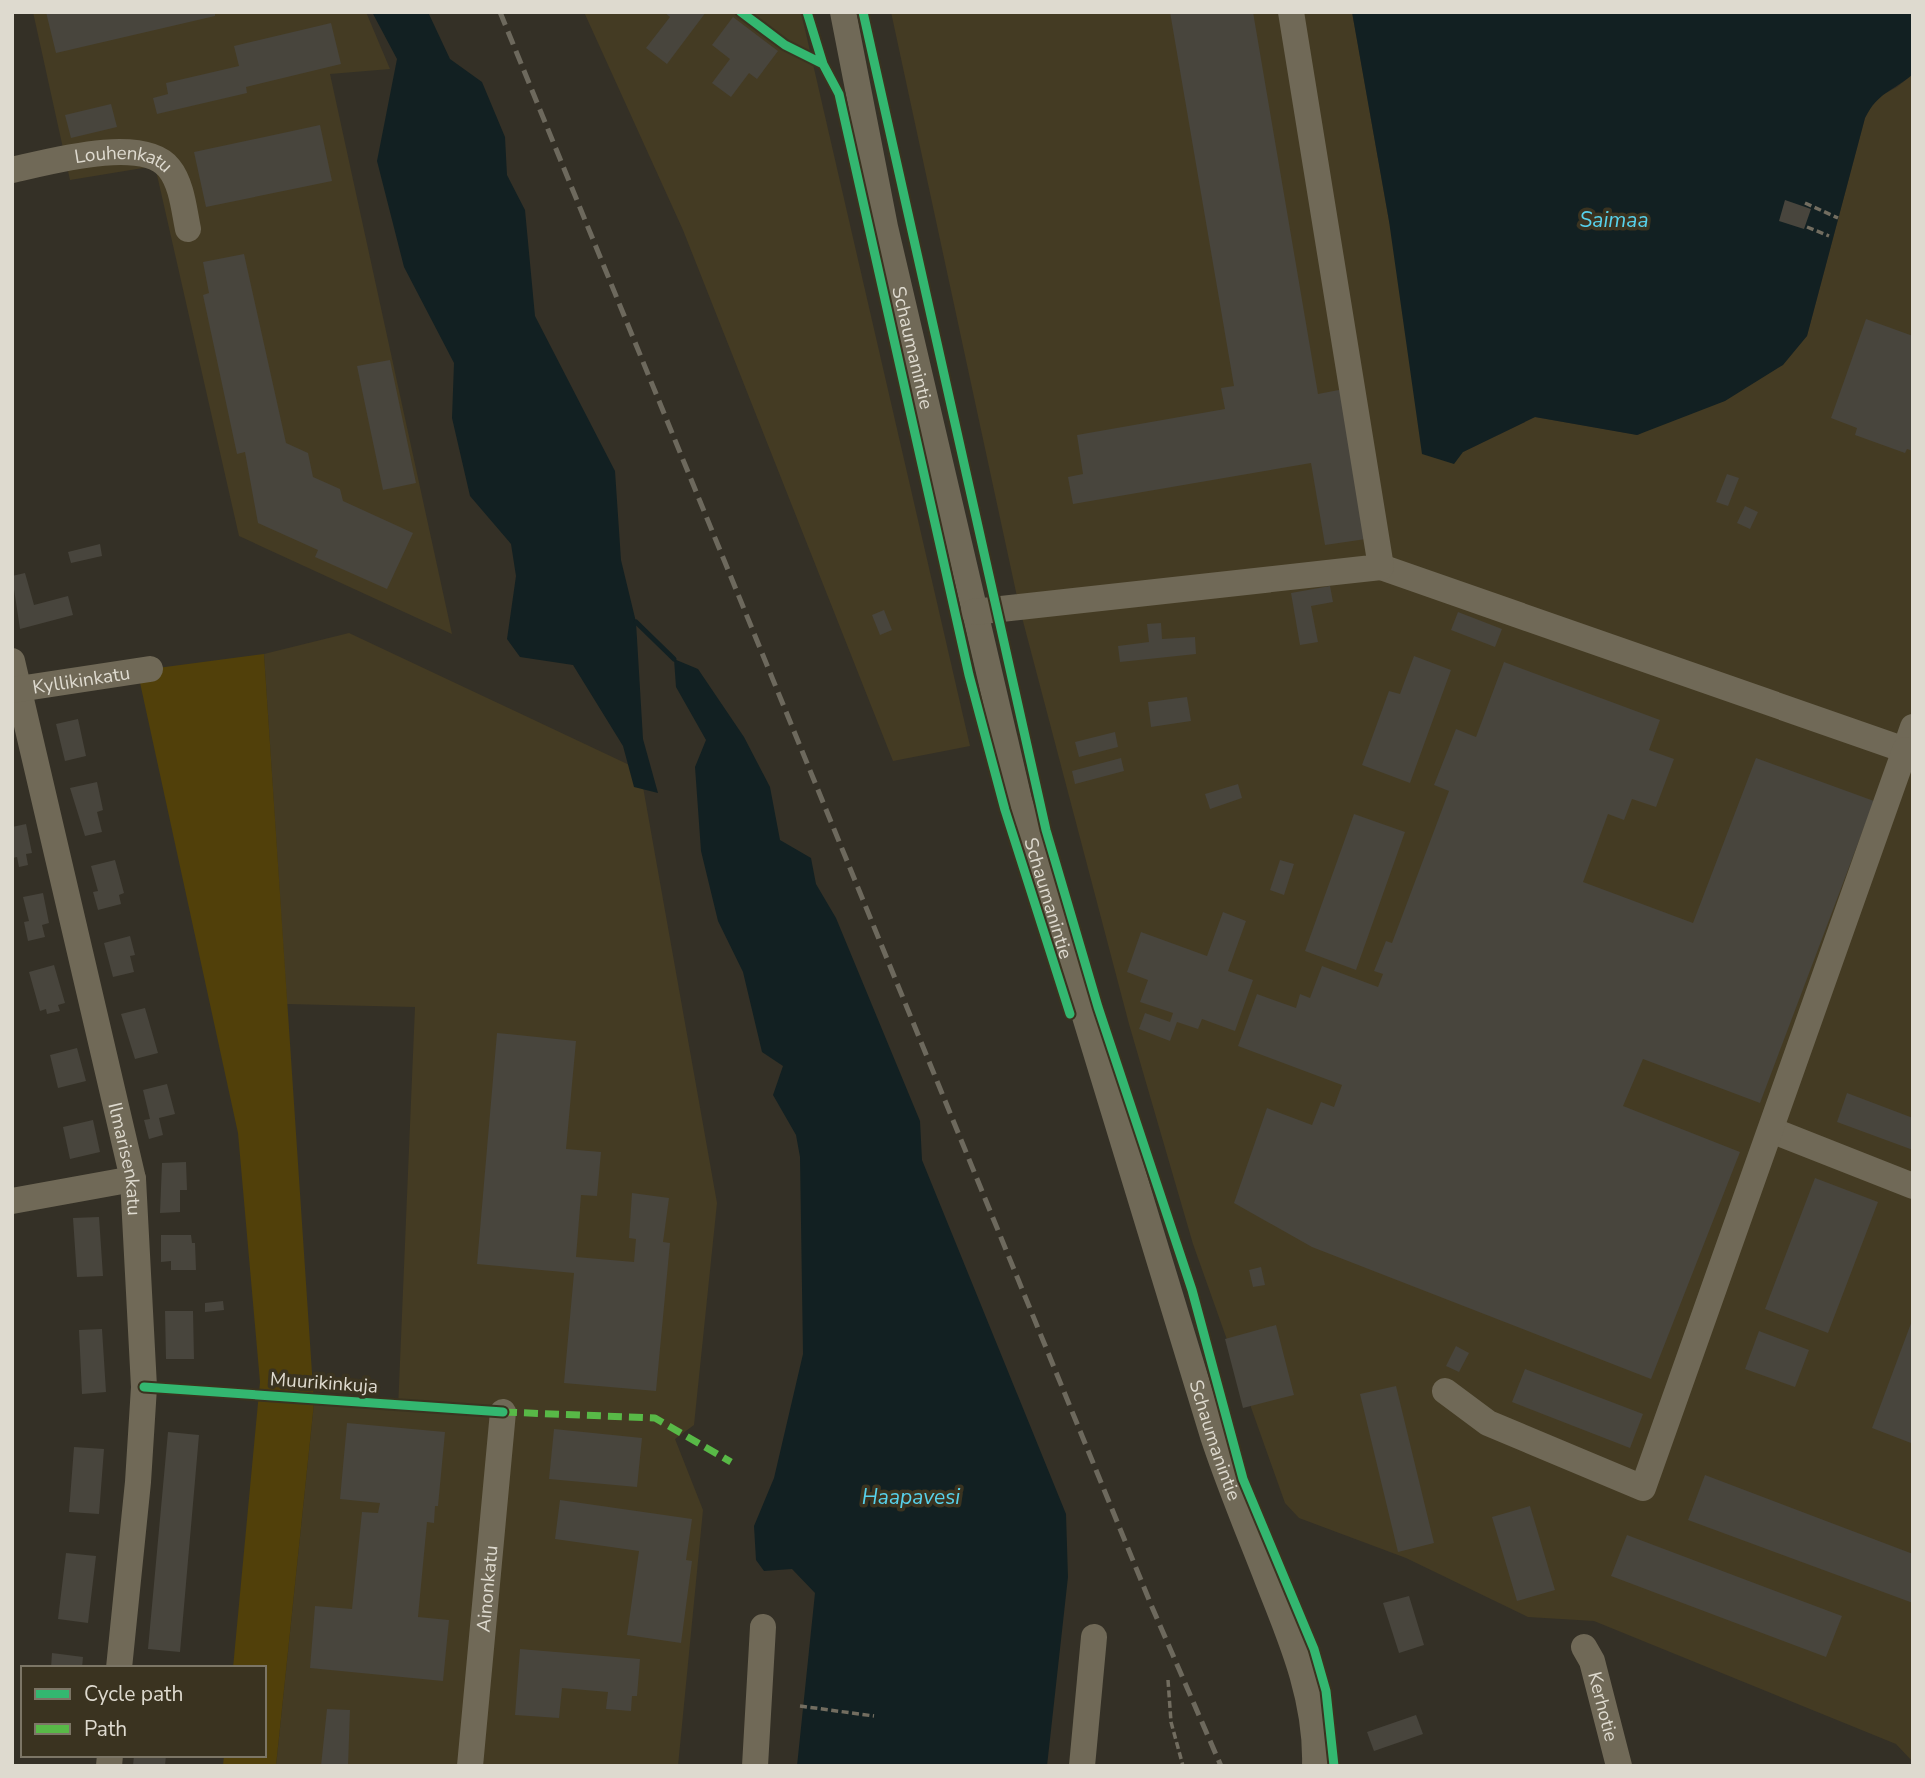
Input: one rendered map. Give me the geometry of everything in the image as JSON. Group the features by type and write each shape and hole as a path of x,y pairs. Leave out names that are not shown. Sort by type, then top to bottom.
{"street":[{"name":"Schaumanintie","path":"843,12 885,227 1019,800 1213,1436 1300,1661 1315,1729 1315,1766"},
{"path":"1291,12 1381,567"},
{"name":"Louhenkatu","path":"12,170 116,152 142,153 158,158 170,168 180,191 188,229"},
{"path":"974,612 1381,567 1909,739 1643,1488 1488,1423 1446,1391"},
{"name":"Ilmarisenkatu","path":"12,661 15,690 133,1179 144,1387 138,1482 119,1666"},
{"name":"Kyllikinkatu","path":"15,690 150,669"},
{"path":"1771,1130 1913,1186"},
{"path":"12,1200 133,1179"},
{"name":"Ainonkatu","path":"470,1766 503,1412"},
{"path":"755,1766 763,1627"},
{"path":"1082,1766 1094,1637"},
{"name":"Kerhotie","path":"1584,1647 1592,1661 1619,1766"}],"path":[{"path":"1805,203 1838,218"},
{"path":"1807,227 1829,236"},
{"path":"1168,1680 1171,1722 1183,1766"},
{"path":"800,1706 873,1716"}],"shaded area":[{"path":"33,12 366,12 390,69 330,74 452,634 239,536 155,166 70,180"},
{"path":"584,12 801,12 970,746 893,761 683,230"},
{"path":"891,12 1352,12 1389,221 1463,452 1535,417 1638,435 1807,336 1865,118 1875,99 1913,74 1913,1762 1896,1744 1594,1621 1528,1617 1406,1558 1299,1518 1285,1503 1193,1244 1129,1024 1019,606"},
{"path":"349,633 640,770 717,1203 694,1425 675,1439 703,1510 678,1766 276,1766 314,1403 398,1409 415,1007 287,1004 264,654"},
{"path":"264,654 314,1403 276,1766 223,1766 224,1757 266,1757 266,1666 233,1666 260,1382 238,1133 139,678 150,669"}],"water":[{"path":"372,12 428,12 450,59 482,82 505,137 507,175 525,210 535,316 615,471 621,560 636,622 643,739 658,793 634,787 623,746 573,665 520,657 507,639 516,576 511,544 470,496 452,418 454,363 404,267 377,161 397,59"},
{"name":"Saimaa","path":"1352,12 1913,12 1913,74 1880,97 1865,118 1807,336 1783,365 1725,401 1637,435 1535,417 1463,452 1454,464 1422,454 1389,221"},
{"name":"Haapavesi","path":"674,659 698,669 744,737 770,787 780,840 811,858 816,884 836,918 920,1121 922,1160 1066,1514 1068,1577 1047,1766 797,1766 815,1593 792,1569 764,1571 756,1560 754,1526 774,1478 803,1354 800,1157 796,1135 773,1095 783,1066 762,1052 743,972 718,921 701,851 695,767 706,740 676,687"}],"building":[{"path":"46,12 215,12 215,16 56,53"},
{"path":"664,12 706,12 667,64 646,48 670,17"},
{"path":"1170,12 1253,12 1318,394 1344,389 1366,539 1325,545 1311,463 1073,504 1068,477 1083,474 1077,435 1225,409 1221,388 1234,386"},
{"path":"733,17 778,51 757,79 749,73 731,97 712,83 730,59 712,45"},
{"path":"331,23 341,64 246,87 247,93 157,114 153,98 168,94 166,83 239,66 234,46"},
{"path":"111,104 117,127 71,138 65,115"},
{"path":"320,125 332,181 206,207 194,152"},
{"path":"1785,200 1811,209 1804,229 1779,221"},
{"path":"244,254 286,443 308,453 313,477 340,489 343,501 413,533 387,589 315,557 318,550 258,523 245,452 237,454 203,295 209,293 203,262"},
{"path":"1866,319 1913,336 1913,451 1907,449 1905,453 1855,435 1857,428 1831,418"},
{"path":"390,360 416,483 383,490 357,366"},
{"path":"1727,474 1739,478 1728,506 1716,502"},
{"path":"1745,506 1758,512 1750,529 1737,523"},
{"path":"100,544 102,556 71,563 68,552"},
{"path":"25,573 34,605 68,596 73,615 20,629 12,576"},
{"path":"1330,586 1333,602 1311,606 1318,642 1300,645 1291,593"},
{"path":"884,610 892,630 880,635 872,615"},
{"path":"1458,612 1502,629 1495,647 1451,630"},
{"path":"1161,623 1162,639 1195,637 1196,654 1120,662 1118,646 1149,642 1147,624"},
{"path":"1414,656 1451,670 1410,783 1362,765 1389,691 1400,694"},
{"path":"1504,662 1660,720 1649,750 1674,759 1656,807 1632,799 1624,820 1608,814 1583,882 1693,923 1756,758 1874,801 1760,1103 1643,1059 1623,1106 1740,1152 1651,1379 1312,1247 1234,1203 1267,1108 1312,1125 1321,1102 1334,1107 1342,1085 1238,1046 1257,994 1296,1008 1300,994 1310,998 1322,966 1378,987 1383,974 1374,971 1386,941 1392,943 1449,791 1434,785 1456,729 1476,737"},
{"path":"1187,697 1191,721 1151,727 1148,702"},
{"path":"78,719 86,756 65,761 56,724"},
{"path":"1115,732 1118,747 1079,757 1075,742"},
{"path":"1121,758 1124,771 1075,784 1072,771"},
{"path":"97,782 103,810 97,812 102,832 85,836 70,788"},
{"path":"1238,784 1242,798 1210,809 1205,794"},
{"path":"1354,814 1405,832 1356,970 1305,951"},
{"path":"26,824 32,853 26,854 28,865 19,867 17,857 12,858 12,827"},
{"path":"115,860 124,893 119,895 121,904 98,910 93,892 98,891 91,866"},
{"path":"1280,860 1294,864 1284,895 1270,890"},
{"path":"43,893 49,923 42,925 45,937 28,941 24,922 29,921 23,897"},
{"path":"1223,912 1246,921 1228,971 1253,980 1235,1031 1202,1019 1198,1029 1177,1022 1170,1041 1139,1029 1145,1013 1170,1022 1173,1013 1140,1002 1148,980 1127,972 1141,932 1207,956"},
{"path":"130,936 135,955 130,956 134,972 113,977 104,943"},
{"path":"54,965 65,1003 58,1005 60,1011 47,1014 46,1009 40,1011 29,972"},
{"path":"145,1008 158,1053 135,1059 121,1014"},
{"path":"497,1033 576,1041 566,1149 601,1152 597,1196 581,1195 576,1257 634,1262 636,1239 629,1238 632,1193 669,1198 663,1242 670,1243 656,1391 564,1383 574,1273 477,1264"},
{"path":"77,1048 86,1081 58,1088 50,1055"},
{"path":"167,1084 175,1114 159,1118 163,1135 149,1139 144,1120 150,1119 143,1090"},
{"path":"1847,1093 1913,1118 1913,1150 1837,1122"},
{"path":"93,1120 100,1152 70,1159 63,1127"},
{"path":"186,1162 187,1190 180,1190 180,1212 160,1213 162,1163"},
{"path":"1815,1178 1878,1202 1828,1333 1765,1309"},
{"path":"99,1217 103,1276 77,1277 73,1218"},
{"path":"161,1235 191,1235 192,1243 195,1243 196,1270 171,1270 171,1261 161,1262"},
{"path":"1261,1267 1265,1285 1253,1287 1249,1270"},
{"path":"223,1301 224,1310 205,1312 205,1303"},
{"path":"165,1311 193,1311 194,1359 166,1359"},
{"path":"1913,1318 1913,1437 1911,1443 1872,1428"},
{"path":"1276,1325 1294,1395 1243,1408 1225,1339"},
{"path":"102,1329 106,1392 82,1394 79,1330"},
{"path":"1759,1331 1809,1350 1795,1387 1745,1369"},
{"path":"1456,1346 1469,1353 1459,1372 1446,1366"},
{"path":"1525,1369 1643,1414 1630,1448 1512,1402"},
{"path":"1396,1386 1434,1543 1398,1552 1360,1394"},
{"path":"347,1423 445,1432 438,1506 435,1506 434,1523 427,1522 418,1617 449,1620 443,1681 310,1668 315,1606 352,1609 362,1512 378,1513 380,1503 340,1499"},
{"path":"554,1429 642,1438 637,1487 549,1479"},
{"path":"168,1432 199,1435 180,1652 148,1649"},
{"path":"74,1447 104,1449 99,1514 69,1512"},
{"path":"1705,1475 1913,1554 1913,1603 1688,1520"},
{"path":"560,1500 692,1519 686,1560 692,1561 681,1643 627,1635 639,1551 555,1539"},
{"path":"1530,1506 1555,1590 1517,1601 1492,1517"},
{"path":"1627,1535 1842,1616 1826,1657 1611,1576"},
{"path":"66,1553 96,1556 88,1623 58,1619"},
{"path":"1409,1596 1424,1645 1399,1653 1383,1603"},
{"path":"520,1649 640,1659 637,1696 632,1696 631,1711 606,1709 608,1692 562,1688 559,1718 515,1715"},
{"path":"52,1653 83,1657 82,1666 51,1666"},
{"path":"327,1709 350,1710 348,1766 321,1766"},
{"path":"1416,1715 1423,1734 1374,1751 1367,1732"},
{"path":"134,1757 166,1757 165,1766 133,1766"}],"waterway":[{"path":"636,622 674,659"}],"railway":[{"path":"500,12 1152,1607 1221,1766"}],"marked path":[{"path":"503,1412 655,1418 731,1462"}],"cycle path":[{"path":"741,12 785,45 823,64"},
{"path":"807,12 823,64 839,94 969,675 1005,810 1070,1014"},
{"path":"863,12 1046,830 1098,1007 1192,1290 1243,1479 1314,1649 1326,1691 1334,1766"},
{"name":"Muurikinkuja","path":"144,1387 503,1412"}]}
